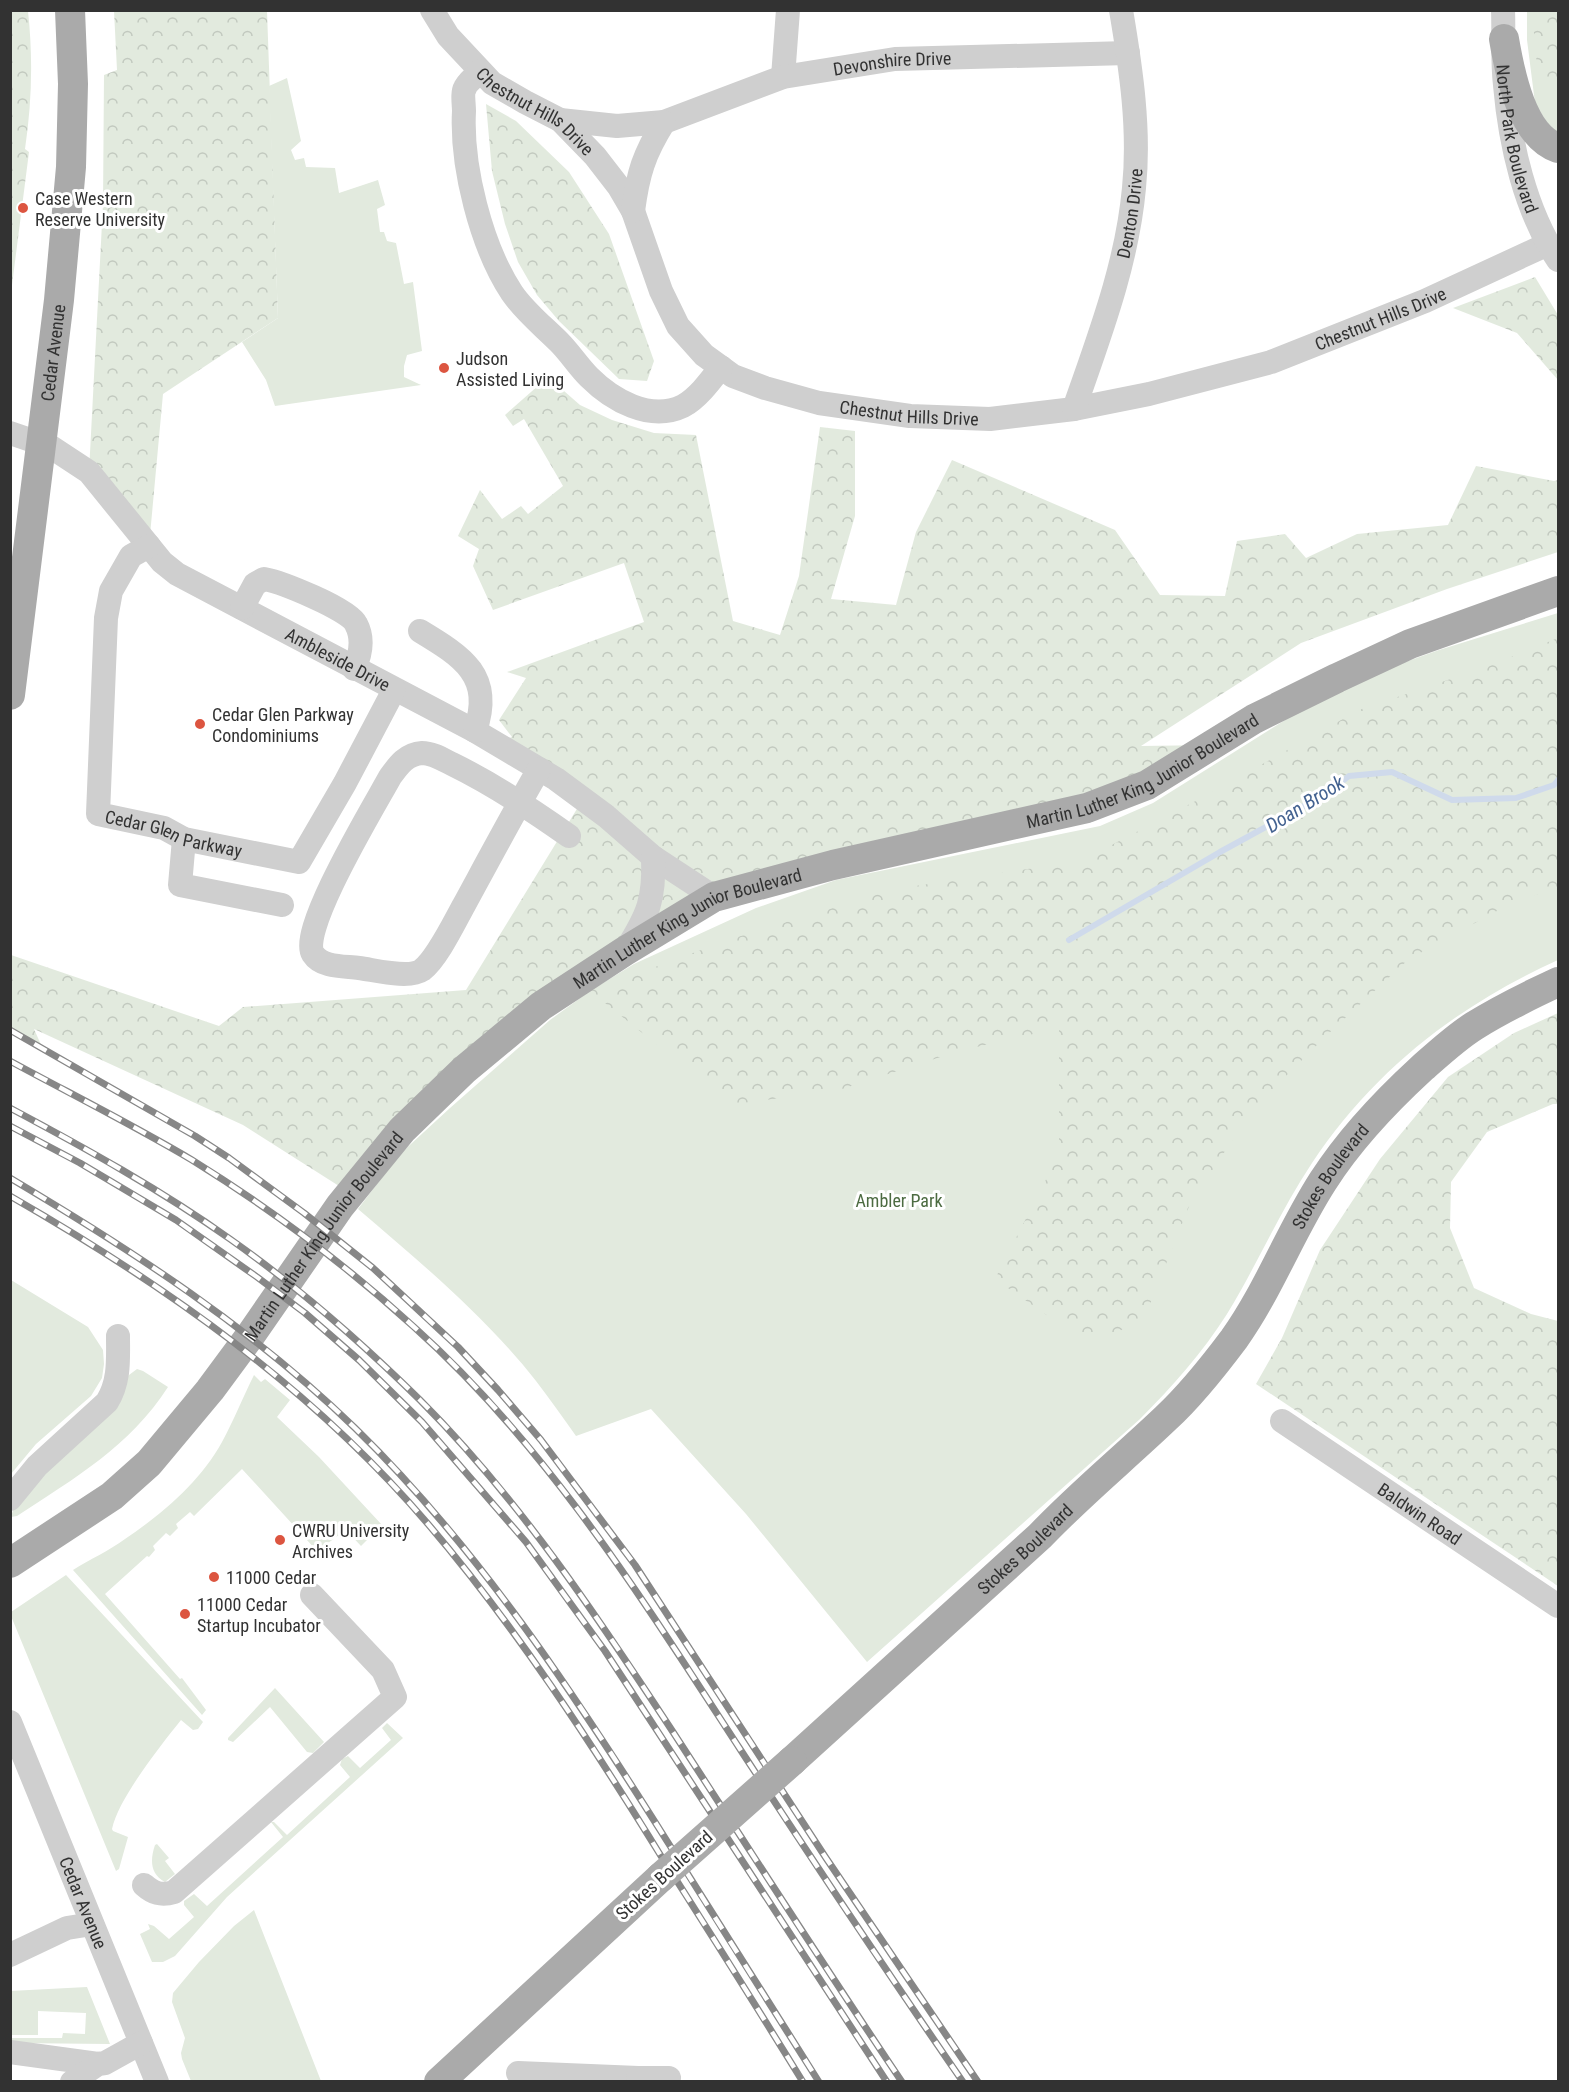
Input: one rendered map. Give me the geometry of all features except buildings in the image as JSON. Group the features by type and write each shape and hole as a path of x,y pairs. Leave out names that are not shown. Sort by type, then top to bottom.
{"main road":[{"name":"Cedar Avenue","path":"10,695 19,560 41,443 59,300 71,167 73,84 70,10"},
{"path":"1504,25 1510,74 1531,127 1539,138 1558,148"},
{"name":"Martin Luther King Junior Boulevard","path":"10,1563 112,1496 149,1463 210,1390 340,1206 402,1130 464,1070 541,1006 625,951 714,897 833,864 1087,808 1148,785 1254,719 1410,644 1558,591"},
{"name":"Stokes Boulevard","path":"438,2082 461,2070 661,1877 1040,1536 1069,1505 1167,1416 1208,1372 1234,1338 1258,1302 1322,1182 1343,1152 1391,1097 1446,1047 1473,1027 1503,1009 1558,982"}],"street":[{"name":"Chestnut Hills Drive","path":"432,10 448,36 492,83 560,120 595,156 633,211 660,291 678,326 704,356 734,376 765,388 819,403 894,414 990,419 1074,409 1149,394 1270,362 1553,252"},
{"path":"783,77 788,10"},
{"name":"Denton Drive","path":"1074,409 1113,300 1134,189 1136,127 1121,10"},
{"name":"North Park Boulevard","path":"1504,25 1504,83 1513,141 1523,183 1553,252"},
{"name":"Devonshire Drive","path":"560,120 617,126 664,122 783,77 895,59 1128,53"},
{"path":"480,71 465,88 464,155 475,204 491,250 513,294 589,377 615,397 641,409 663,410 683,406 706,386 721,367"},
{"path":"633,211 637,179 648,148 664,122"},
{"name":"Ambleside Drive","path":"10,433 41,443 61,453 88,472 162,562 177,574 475,731 539,769 606,816 653,857 714,897"},
{"name":"Cedar Glen Parkway","path":"149,546 131,556 111,591 106,618 98,814 164,828 184,839 300,862 394,690"},
{"path":"242,608 255,584 264,579 285,584 342,611 356,622 359,633 360,656 354,669"},
{"path":"420,631 456,655 468,666 477,680 482,697 481,715 475,731"},
{"path":"539,769 520,802 451,930 422,970 406,975 324,963 313,954 310,945 312,930 342,865 400,763 412,755 429,753 476,776 520,802 569,836"},
{"path":"184,839 180,885 282,904"},
{"path":"625,951 645,920 651,902 654,885 653,857"},
{"path":"10,1498 37,1466 107,1402 114,1390 118,1371 118,1336"},
{"name":"Baldwin Road","path":"1282,1421 1558,1606"},
{"path":"144,1885 157,1894 174,1893 395,1697 383,1670 312,1595"},
{"name":"Cedar Avenue","path":"10,1722 157,2082"},
{"path":"10,1955 67,1928 92,1924"},
{"path":"10,2052 98,2064 105,2063 141,2043"},
{"path":"72,2082 98,2064"},
{"path":"518,2073 638,2080 669,2078"}],"green space":[{"path":"11,10 28,11 31,62 25,149 29,152 11,293"},
{"path":"114,11 267,11 278,318 163,394 149,546 89,472 103,204 104,75 117,70"},
{"path":"1527,11 1558,11 1558,141 1535,103 1527,40"},
{"path":"1532,11 1558,11 1558,96 1555,97 1537,66"},
{"path":"287,78 301,141 291,150 295,160 304,158 306,167 335,168 339,193 378,180 385,205 377,209 380,232 384,232 387,241 396,243 404,284 413,282 422,351 407,355 404,377 421,385 275,406 266,380 242,342 278,318 269,86"},
{"path":"486,104 516,121 569,172 609,234 654,361 647,381 619,379 559,321 537,295 518,262 505,224 492,171"},
{"path":"1535,277 1558,315 1558,380 1517,333 1453,308"},
{"path":"548,377 580,405 612,420 654,433 696,435 733,621 780,635 799,576 820,427 855,431 855,516 831,599 896,605 916,532 952,460 1115,530 1160,595 1225,596 1237,541 1285,534 1306,558 1357,534 1448,525 1476,466 1558,480 1558,552 1447,589 1301,643 1141,746 1212,745 1147,785 714,897 541,1006 350,1193 243,1125 34,1029 42,1047 11,1030 11,955 219,1026 243,1007 466,990 583,799 496,743 512,737 499,720 526,678 507,672 644,622 624,563 493,610 473,566 479,549 458,536 480,490 502,519 521,506 528,514 563,486 524,419 513,426 505,415"},
{"name":"Ambler Park","path":"1558,613 1558,960 1521,978 1452,1020 1390,1070 1336,1130 1312,1163 1289,1200 1227,1314 1208,1342 1175,1382 1140,1419 867,1662 746,1514 651,1409 576,1436 536,1381 474,1312 358,1209 399,1155 450,1108 550,1020 590,991 634,964 756,908 836,880 1100,826 1153,803 1341,685 1439,650"},
{"path":"1558,638 1558,889 1517,900 1409,959 1328,1034 1253,1109 1190,1204 1142,1324 1084,1341 995,1279 1059,1154 1059,1028 959,1051 839,1090 737,1104 681,1064 590,991 731,939 895,889 1081,861 1209,794 1359,710 1489,666"},
{"path":"1558,1013 1558,1104 1553,1104 1487,1132 1451,1182 1450,1228 1474,1288 1531,1314 1558,1321 1558,1586 1256,1384 1282,1338 1320,1250 1380,1159 1448,1077 1514,1033"},
{"path":"11,1280 88,1327 103,1350 104,1364 102,1378 91,1396 36,1444 11,1474"},
{"path":"137,1369 168,1387 137,1427 80,1474 17,1516 11,1517 13,1510 129,1375"},
{"path":"254,1375 261,1382 265,1379 290,1400 277,1417 319,1457 382,1525 361,1546 346,1530 317,1551 242,1469 194,1516 190,1512 176,1524 178,1528 170,1536 166,1533 153,1546 155,1550 149,1557 147,1556 105,1594 180,1679 182,1678 206,1710 202,1715 73,1570 139,1529 191,1484 203,1471 222,1442"},
{"path":"66,1575 203,1722 198,1729 193,1730 181,1720 122,1803 112,1829 128,1837 119,1869 116,1871 11,1616 11,1612"},
{"path":"275,1688 324,1742 313,1753 307,1752 270,1707 233,1742 228,1740"},
{"path":"387,1723 403,1738 227,1897 175,1956 163,1962 152,1962 140,1934 150,1929 148,1924 154,1926 169,1939 194,1917 184,1905 184,1901 194,1894 207,1906 283,1837 271,1822 274,1822 287,1835 350,1777 340,1765 342,1759 348,1756 360,1768 391,1740 382,1728"},
{"path":"157,1844 169,1858 165,1861 175,1874 165,1882 156,1875 152,1866 153,1851"},
{"path":"254,1910 321,2081 191,2081 182,2059 181,2053 185,2038 172,2002 173,1993 234,1926"},
{"path":"87,1987 110,2044 11,2043 11,2038 62,2038 63,2033 85,2034 86,2013 38,2011 38,2035 11,2035 10,1991"}],"waterway":[{"name":"Doan Brook","path":"1069,940 1220,852 1326,794 1349,776 1392,772 1452,800 1516,798 1554,785 1558,780"}],"railway":[{"path":"10,1030 195,1136 304,1213 373,1268 458,1347 498,1390 541,1440 635,1565 826,1858 978,2082"},
{"path":"10,1061 170,1147 250,1198 362,1282 463,1373 550,1474 630,1582 963,2082"},
{"path":"10,1108 150,1187 255,1257 352,1336 420,1400 456,1438 524,1518 586,1602 902,2082"},
{"path":"10,1126 80,1163 176,1220 257,1277 305,1313 359,1360 422,1422 526,1542 605,1651 887,2082"},
{"path":"10,1178 146,1263 233,1324 316,1392 400,1474 484,1573 561,1678 819,2082"},
{"path":"10,1196 124,1266 233,1342 335,1427 383,1474 428,1524 492,1603 551,1686 634,1813 803,2082"}],"place":[{"name":"Case Western Reserve University","path":"23,208"},
{"name":"Judson Assisted Living","path":"444,368"},
{"name":"Cedar Glen Parkway Condominiums","path":"200,724"},
{"name":"CWRU University Archives","path":"280,1540"},
{"name":"11000 Cedar","path":"214,1577"},
{"name":"11000 Cedar Startup Incubator","path":"185,1614"}]}
